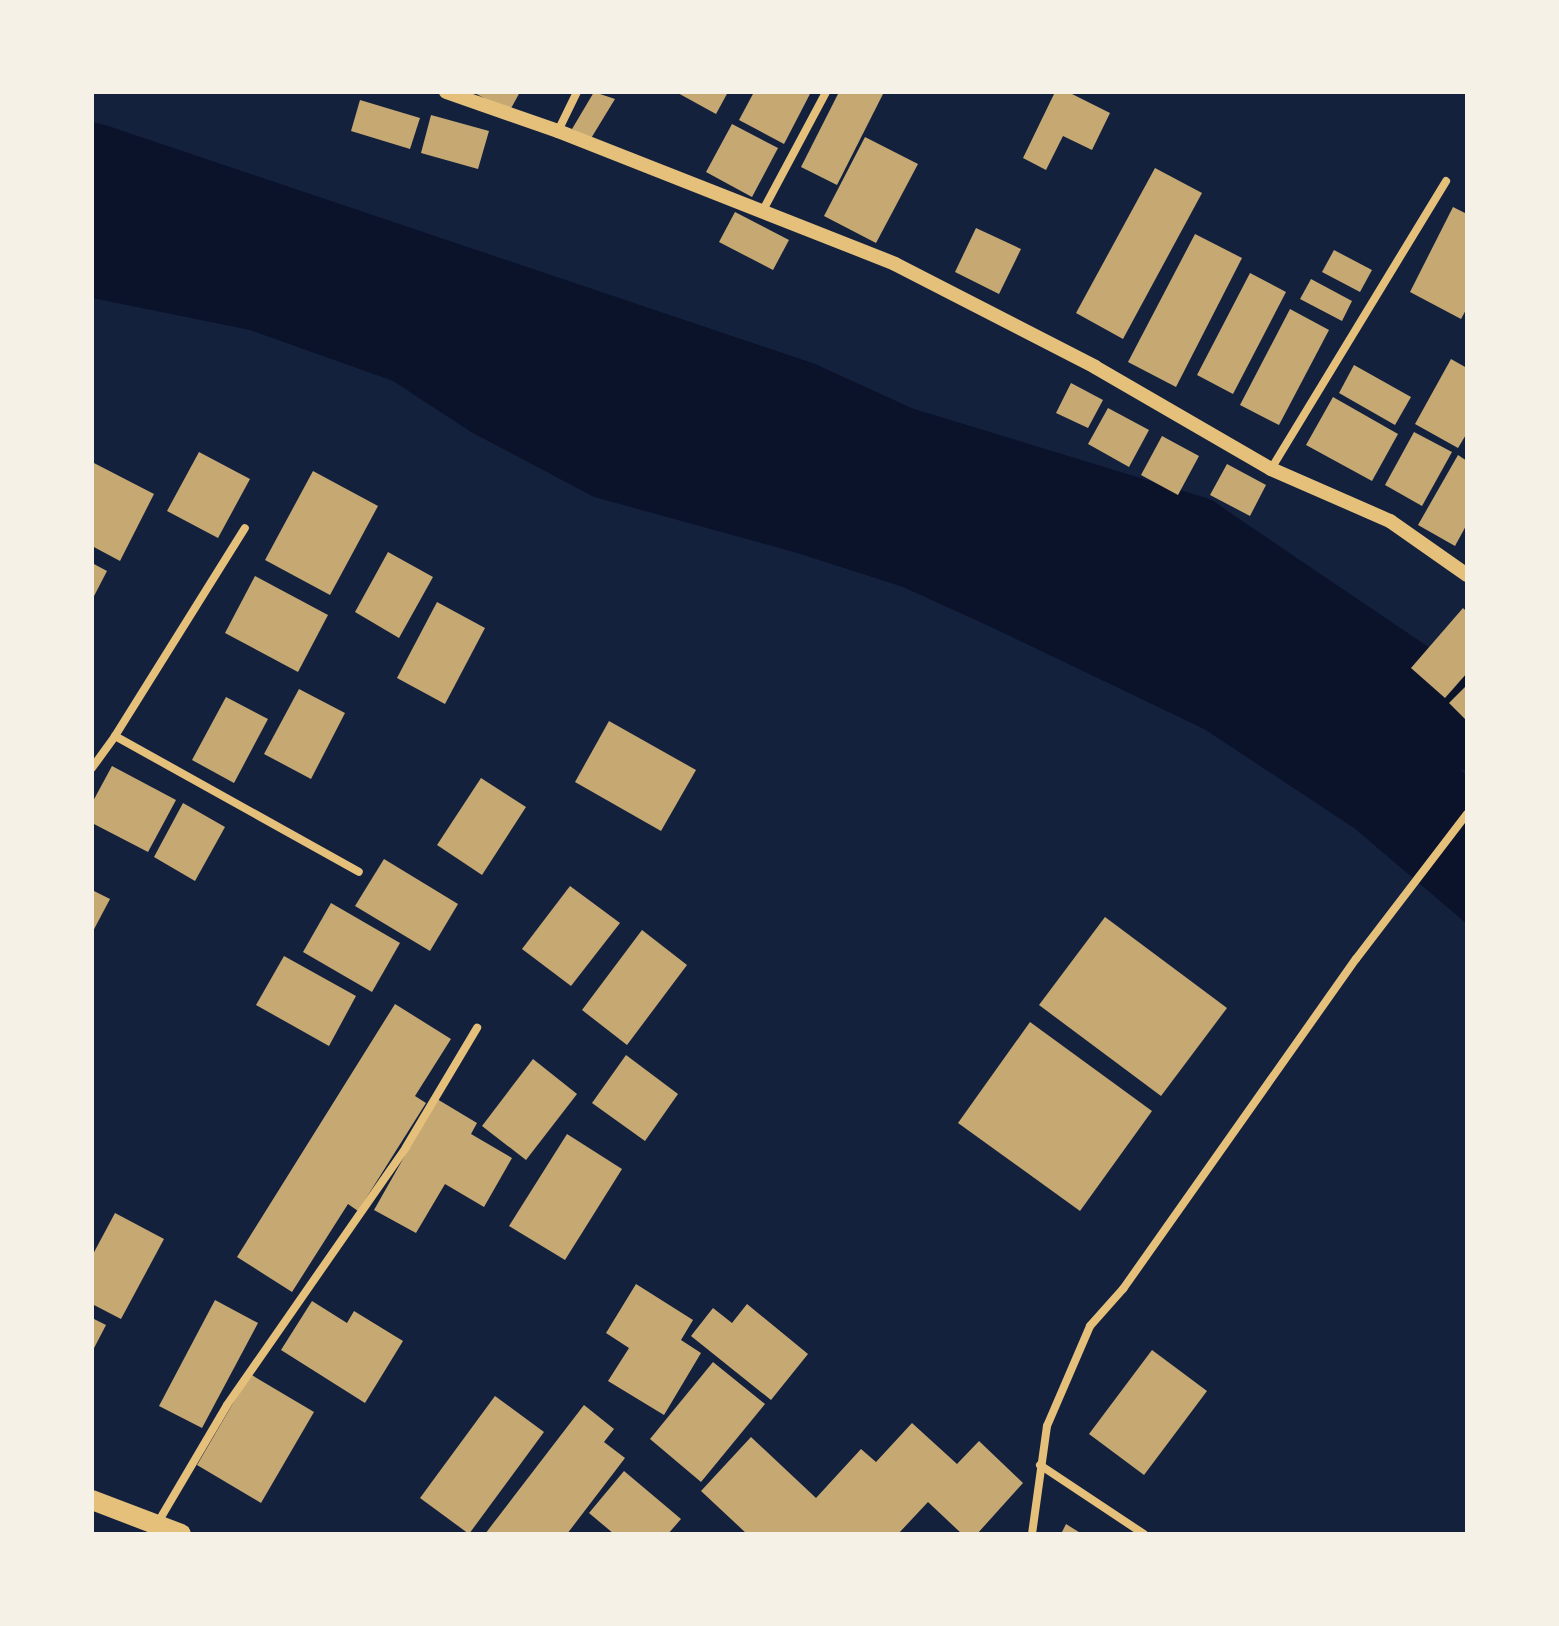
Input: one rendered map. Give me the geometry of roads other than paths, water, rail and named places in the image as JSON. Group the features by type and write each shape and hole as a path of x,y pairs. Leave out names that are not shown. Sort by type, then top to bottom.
{"main road":[{"path":"92,1500 181,1534"}],"street":[{"path":"446,92 558,131 895,264 1095,367 1271,469 1390,521 1467,575"},
{"path":"558,131 577,92"},
{"path":"762,212 826,92"},
{"path":"1271,469 1446,181"},
{"path":"92,768 245,528"},
{"path":"115,736 359,872"},
{"path":"1032,1534 1040,1465 1056,1402 1090,1326 1123,1289 1356,959 1467,814"},
{"path":"157,1524 227,1405 370,1203 477,1028"},
{"path":"1040,1465 1144,1534"}],"water":[{"path":"92,123 237,185 435,283 714,387 987,479 1220,597 1354,685 1467,775 1467,924 1354,828 1204,729 903,587 794,552 594,497 471,432 393,381 250,330 92,298"}],"waterway":[{"path":"92,167 799,405 895,449 1192,540 1467,726"}]}
